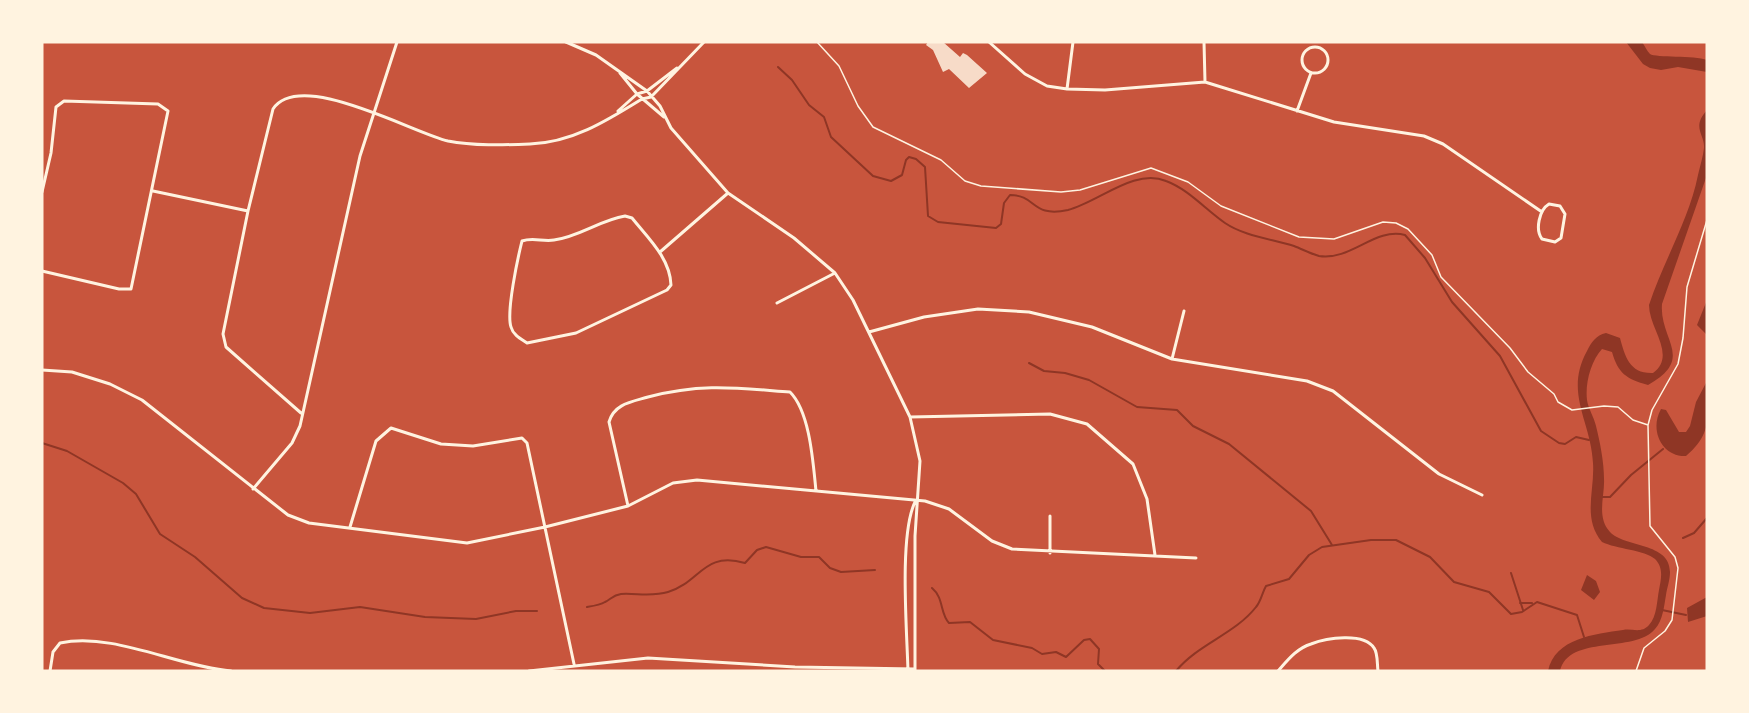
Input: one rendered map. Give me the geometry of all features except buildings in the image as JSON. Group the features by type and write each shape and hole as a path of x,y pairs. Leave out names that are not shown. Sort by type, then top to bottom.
{"street":[{"path":"253,489 292,443 300,426 301,413 357,167 397,42"},
{"path":"530,671 574,664 648,658 795,669 915,670 916,501 920,461 910,417 844,284 835,273 794,238 728,193 665,118 647,91 596,55 566,42"},
{"path":"301,413 226,347 223,334 248,211 273,109 279,100 289,97 323,97 373,112 448,141 531,144 557,141 593,128 642,99 651,97 704,42"},
{"path":"989,42 1026,74 1047,86 1105,90 1206,82 1334,122 1424,136 1443,144 1542,212"},
{"path":"1068,89 1073,42"},
{"path":"1204,42 1206,82"},
{"path":"1320,48 1328,58 1326,67 1320,73 1311,73 1304,68 1302,56 1307,49 1320,48"},
{"path":"617,113 637,94 647,91 678,68"},
{"path":"620,72 637,94 665,118"},
{"path":"1297,111 1311,73"},
{"path":"42,192 51,153 56,106 64,101 158,104 168,111 131,289 119,289 42,271"},
{"path":"153,191 248,211"},
{"path":"660,252 728,193"},
{"path":"1552,204 1565,210 1563,234 1558,241 1551,243 1539,235 1542,212 1546,205 1552,204"},
{"path":"625,216 632,218 660,252 671,275 672,285 667,290 576,333 543,342 527,343 516,336 510,326 517,260 522,241 530,238 551,241 568,237 612,218 625,216"},
{"path":"777,303 835,273"},
{"path":"869,332 924,317 978,309 1029,312 1092,327 1172,359 1307,381 1333,391 1439,474 1482,495"},
{"path":"1172,359 1184,311"},
{"path":"42,369 81,375 110,384 142,400 288,515 309,523 467,543 545,527 628,506 657,490 690,480 916,501 949,509 992,541 1012,549 1050,553 1196,558"},
{"path":"628,506 609,422 612,412 623,404 682,388 710,386 790,392 798,400 804,416 816,491"},
{"path":"910,417 1050,414 1087,424 1133,464 1147,499 1155,555"},
{"path":"350,528 376,441 391,428 441,444 462,446 522,438 527,443 574,664"},
{"path":"908,670 907,538 909,514 916,501"},
{"path":"1050,516 1050,553"},
{"path":"1278,671 1293,655 1310,644 1356,637 1366,640 1375,649 1378,671"},
{"path":"50,671 53,652 60,643 80,639 99,641 204,669 231,671"}],"path":[{"path":"817,42 838,66 858,106 873,127 941,160 965,181 981,186 1061,192 1080,190 1151,168 1188,182 1221,206 1299,237 1335,239 1383,222 1396,223 1408,230 1432,255 1442,277 1510,348 1528,372 1554,394 1558,402 1572,410 1604,406 1618,407 1633,420 1648,425"},
{"path":"1636,671 1644,648 1665,631 1674,609 1678,568 1675,557 1650,526 1648,425 1652,410 1678,364 1687,287 1707,220"}],"shaded area":[{"path":"1626,42 1642,42 1649,53 1654,55 1707,60 1707,72 1678,67 1661,70 1650,68 1643,64"},
{"path":"1707,110 1707,175 1662,304 1665,328 1672,348 1673,357 1670,366 1648,385 1624,374 1617,365 1612,352 1602,349 1592,366 1587,387 1588,403 1603,459 1603,520 1610,532 1617,537 1655,550 1668,562 1670,575 1663,613 1655,629 1645,636 1633,641 1576,652 1566,660 1560,671 1548,671 1552,660 1567,645 1600,633 1646,628 1652,622 1655,613 1661,578 1658,562 1650,556 1602,542 1592,523 1593,463 1578,394 1578,380 1590,345 1597,337 1606,333 1620,338 1627,358 1639,371 1653,373 1660,366 1662,350 1649,305 1694,192 1704,148 1699,126"},
{"path":"1707,300 1707,335 1697,325"},
{"path":"1707,381 1708,413 1701,439 1686,456 1670,452 1664,447 1657,433 1656,425 1661,409 1666,410 1679,432 1686,432 1690,426 1696,402"},
{"path":"1587,575 1596,581 1600,592 1594,600 1581,590"},
{"path":"1707,597 1707,616 1688,622 1687,608"}],"waterway":[{"path":"778,67 792,80 809,105 824,117 831,137 873,176 891,181 902,175 909,157 916,159 925,167 928,216 938,222 996,228 1001,224 1004,203 1010,195 1025,198 1041,209 1056,212 1080,206 1129,182 1154,178 1182,189 1233,227 1319,256 1342,254 1383,236 1405,235 1425,258 1452,302 1500,356 1541,431 1559,443 1565,444 1576,437 1589,440"},
{"path":"1029,363 1044,371 1065,373 1089,380 1137,407 1177,410 1193,426 1229,444 1311,511 1332,545"},
{"path":"42,443 67,451 123,483 136,494 160,534 195,557 242,598 264,608 310,613 360,607 425,617 476,619 516,611 537,611"},
{"path":"1601,497 1610,497 1631,475 1663,449"},
{"path":"1683,538 1694,533 1707,518"},
{"path":"1176,671 1195,653 1238,625 1258,605 1266,586 1289,579 1309,555 1322,547 1371,540 1396,540 1430,557 1454,582 1489,592 1511,614 1522,612 1537,602 1577,615 1584,637"},
{"path":"587,607 601,604 621,594 650,595 668,592 688,582 711,564 731,560 745,563 757,550 766,547 801,557 819,557 830,568 841,572 875,570"},
{"path":"1511,573 1523,610"},
{"path":"932,588 938,596 949,623 970,622 993,640 1032,648 1042,654 1056,652 1066,657 1084,640 1090,639 1099,649 1098,664 1105,671"},
{"path":"1520,603 1532,603"},
{"path":"1662,610 1686,615"}]}
